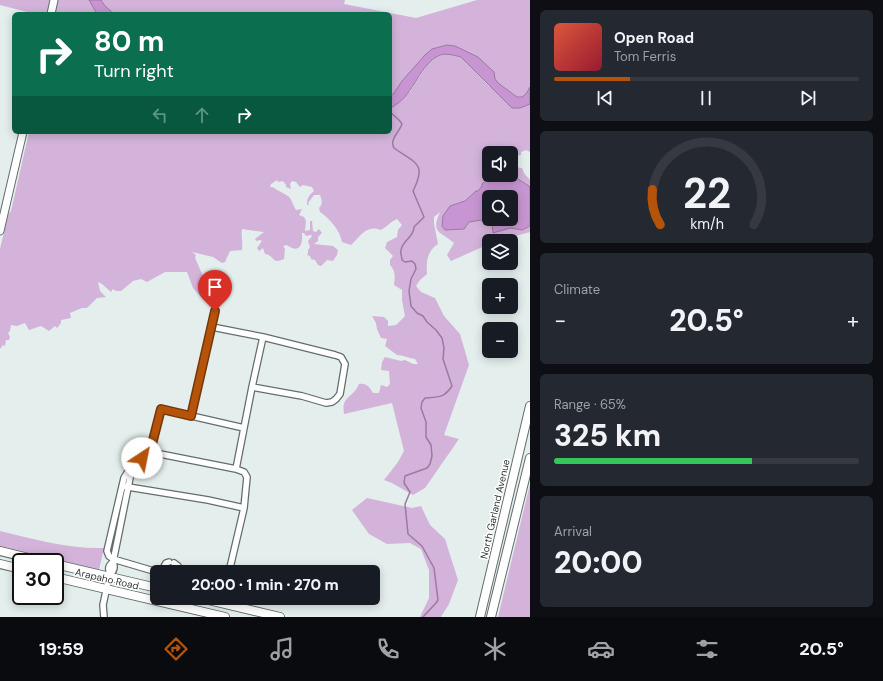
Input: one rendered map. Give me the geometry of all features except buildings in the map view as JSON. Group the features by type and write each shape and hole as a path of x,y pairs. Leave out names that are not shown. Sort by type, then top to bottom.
{"main road":[{"name":"North Garland Avenue","path":"480,617 530,406"},
{"path":"491,617 530,458"},
{"path":"0,551 12,554"},
{"path":"0,564 12,567"},
{"name":"Arapaho Road","path":"64,566 150,586"},
{"name":"Arapaho Road","path":"64,579 225,617"},
{"path":"235,605 280,617"}],"street":[{"path":"51,12 54,0"},
{"path":"0,231 23,134"},
{"path":"191,416 215,311"},
{"path":"212,327 263,337 342,357 345,364 340,394 332,402 326,403 302,396 252,387"},
{"path":"236,469 263,337"},
{"path":"150,570 113,561 125,487 132,468 150,452 161,409 244,428"},
{"path":"150,452 236,469 244,472 247,477 244,508 231,565"},
{"path":"125,487 208,500 244,508"},
{"path":"165,565 166,563 172,562 176,565"},
{"path":"104,617 103,605 109,577"}],"shaded area":[{"path":"0,0 50,0 47,12 27,12 0,5"},
{"path":"58,0 345,0 344,4 385,12 55,12"},
{"path":"89,0 101,0 112,12 96,12"},
{"path":"477,0 530,0 530,98 520,103 455,51 434,51 392,102 392,13 416,18"},
{"path":"447,45 455,46 478,57 494,72 495,79 498,83 517,97 522,97 526,94 530,87 530,104 520,108 512,108 461,57 445,54 439,55 430,62 424,68 405,97 392,107 392,94 402,81 432,49"},
{"path":"450,54 461,57 489,86 527,105 530,104 530,152 526,150 521,152 521,155 518,156 518,146 482,146 482,182 484,182 482,186 465,201 453,206 443,216 442,226 482,220 482,226 492,226 493,233 510,228 522,230 530,226 530,232 518,235 518,234 482,234 482,247 451,261 447,255 454,243 438,231 436,224 440,212 434,217 438,244 429,253 427,274 416,286 421,292 435,298 444,316 460,334 469,365 444,435 459,439 425,488 413,495 384,480 398,462 404,451 392,403 344,414 344,403 357,389 359,384 366,385 373,393 379,393 381,385 387,387 390,384 389,371 381,370 382,362 385,357 401,361 405,360 413,364 418,364 415,359 397,355 385,346 387,339 381,338 372,316 384,317 388,321 388,326 396,325 405,316 402,290 394,285 394,272 390,265 390,260 393,256 385,248 387,242 397,237 398,230 402,225 397,219 381,230 372,229 364,232 351,245 342,242 334,225 320,212 319,208 322,202 320,195 314,195 308,203 309,205 307,205 307,200 314,191 312,187 303,185 300,187 296,182 292,181 290,184 291,189 286,187 283,181 278,182 277,180 271,184 270,187 289,197 292,200 296,210 302,209 299,215 304,217 306,221 305,231 310,230 310,221 312,221 313,231 316,232 319,229 322,233 318,237 318,241 314,244 333,246 338,250 333,261 327,260 321,266 318,265 315,260 311,259 310,256 307,255 310,247 308,241 312,236 306,236 302,233 302,241 299,247 295,249 287,245 283,246 285,249 284,259 277,261 265,254 263,248 259,251 257,248 262,241 256,241 255,239 264,232 242,229 242,250 230,251 225,262 222,263 213,257 192,252 196,255 195,258 204,278 202,288 213,303 210,307 193,288 187,272 165,272 147,282 141,279 133,281 121,291 116,291 113,289 111,292 98,282 100,291 106,297 97,298 87,308 82,308 70,313 71,318 61,320 61,323 57,328 55,326 49,331 41,326 29,330 25,323 17,326 11,325 8,333 10,337 9,340 6,340 5,346 3,345 0,349 0,249 8,215 11,211 29,134 392,134 392,106 410,92 427,65 437,56"},
{"path":"518,167 522,168 530,180 530,189 518,180"},
{"path":"518,179 529,186 530,226 522,230 510,228 493,233 492,226 518,226 518,190 482,190 482,220 469,222 464,229 445,230 442,226 443,216 450,206 465,201 476,191 478,191 485,182 518,182"},
{"path":"530,484 530,617 498,617"},
{"path":"367,498 412,508 421,506 430,525 445,539 458,580 449,604 441,617 420,617 429,598 429,570 421,549 410,543 387,544 369,534 352,510"},
{"path":"0,531 64,545 104,548 99,570 64,563 64,553 18,553 0,549"}],"waterway":[{"path":"392,114 402,124 394,139 394,148 413,161 419,169 419,175 413,191 424,217 414,227 414,230 402,247 401,251 402,260 405,262 412,261 415,264 416,269 411,279 409,291 411,306 417,313 423,316 442,338 444,348 443,359 452,386 444,395 425,398 422,402 421,408 426,422 426,437 431,445 432,456 430,464 427,468 405,476 404,483 410,492 405,504 408,534 422,546 434,568 438,600 423,617"}],"route":[{"path":"142,458 150,452 161,409 191,416 215,311"}]}
